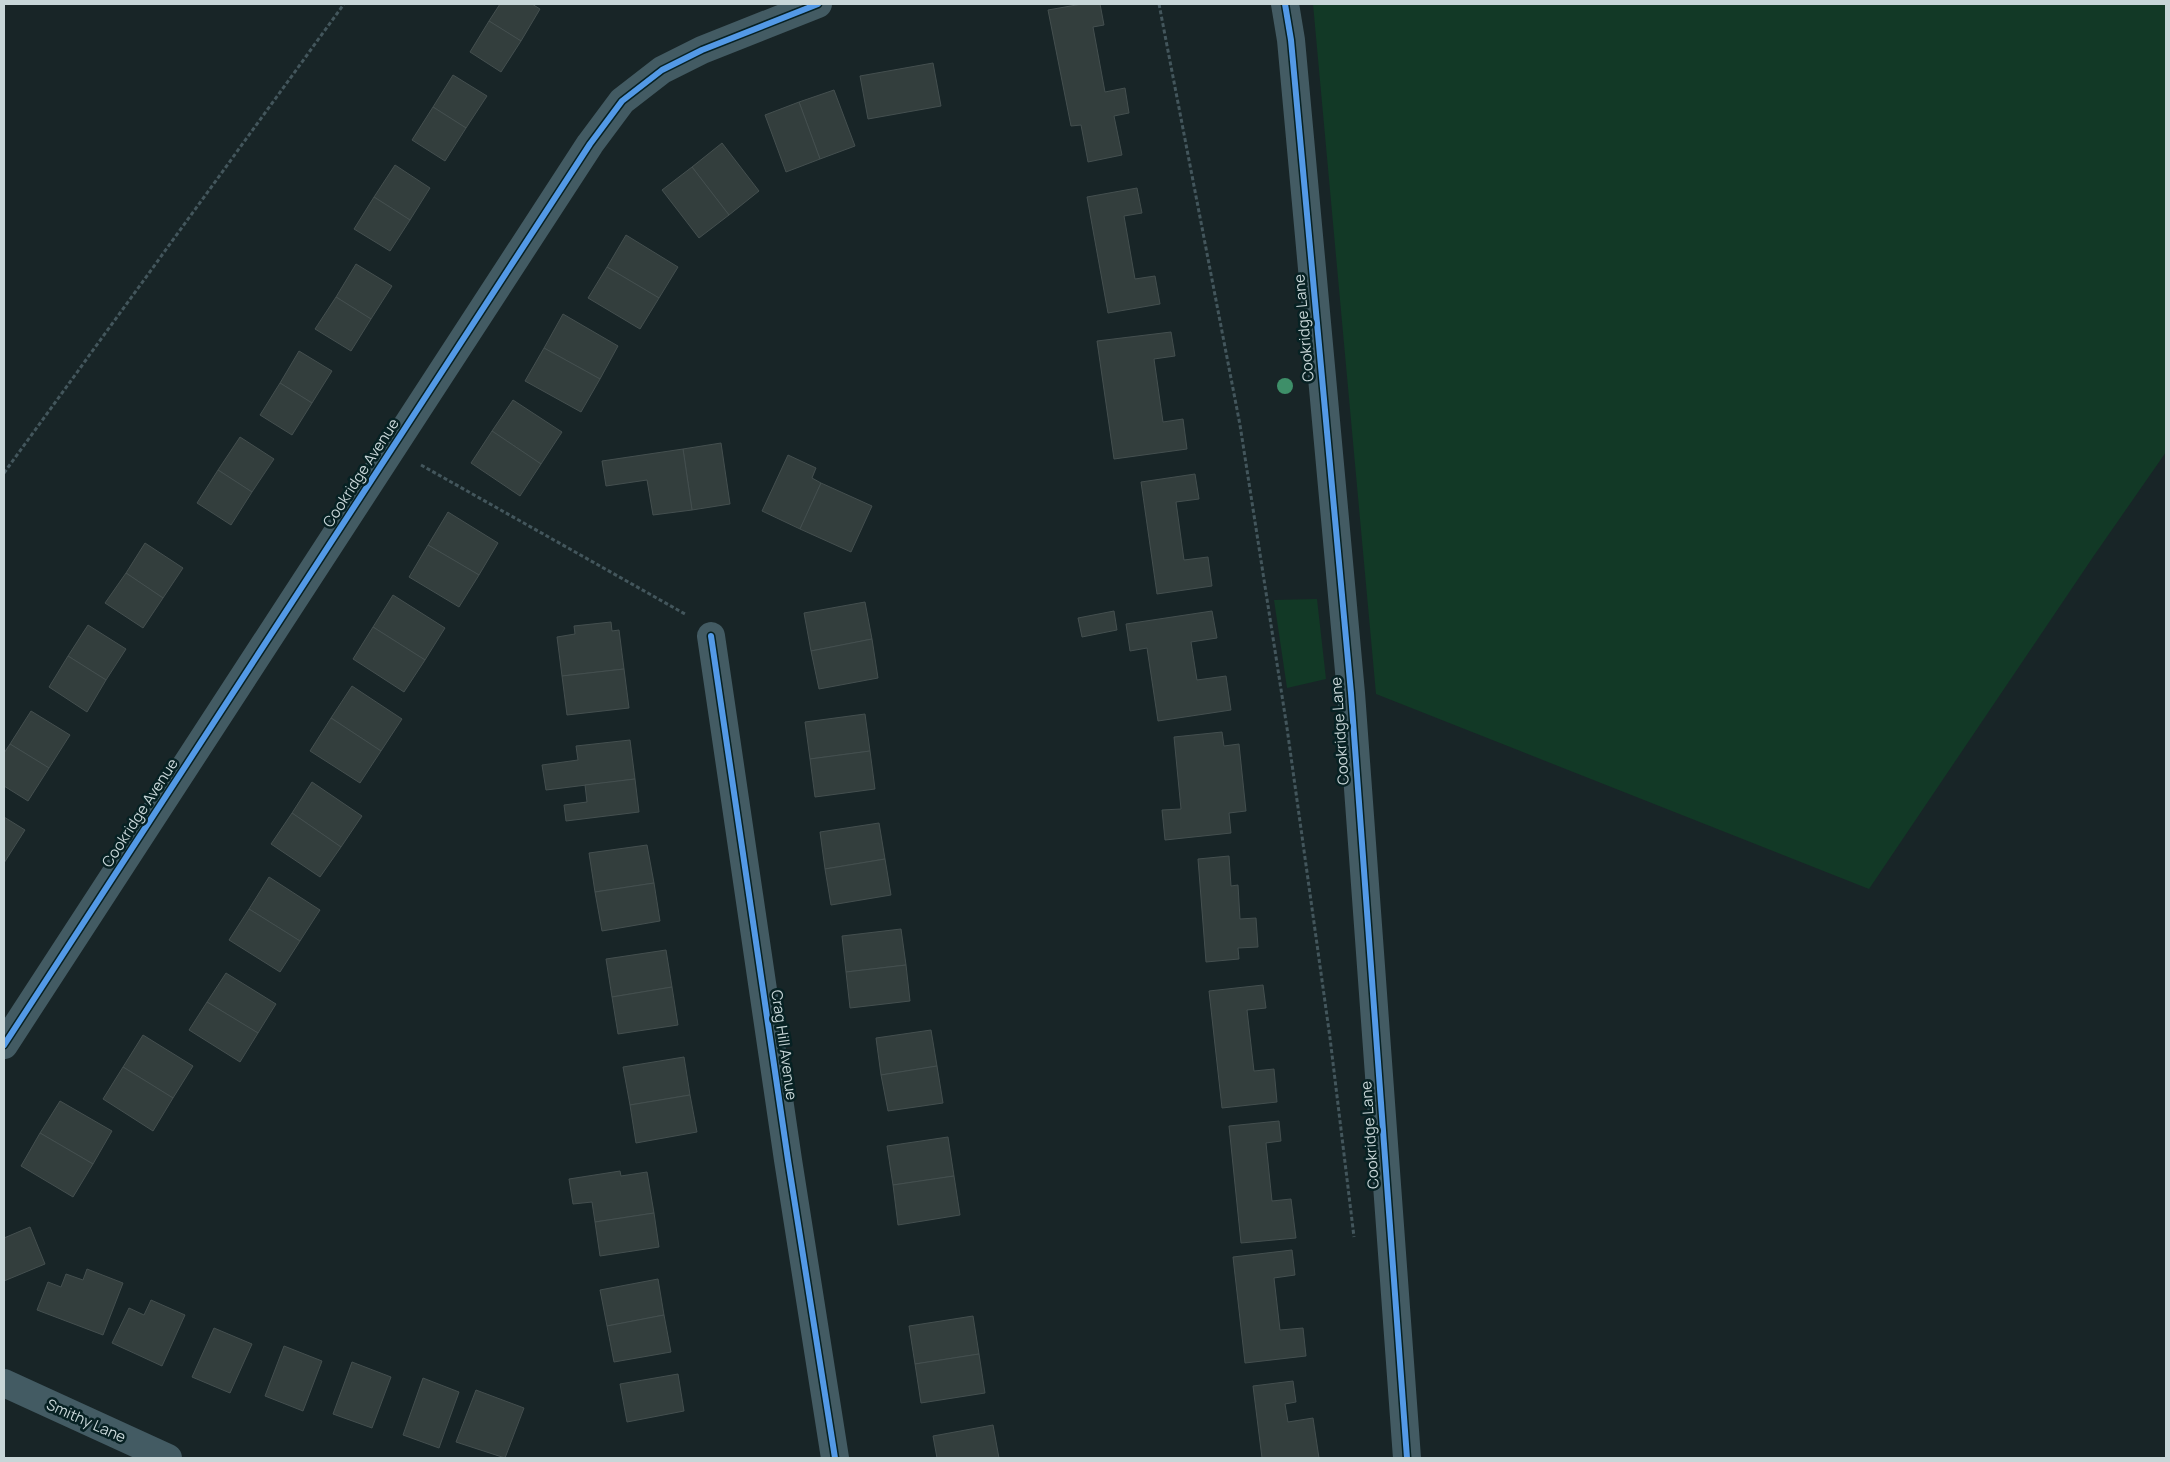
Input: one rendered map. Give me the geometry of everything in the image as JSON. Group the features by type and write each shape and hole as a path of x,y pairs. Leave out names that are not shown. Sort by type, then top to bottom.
{"street":[{"name":"Cookridge Avenue","path":"4,1045 590,144 622,101 662,70 702,50 818,4"},
{"name":"Cookridge Lane","path":"1285,4 1295,79 1351,693 1407,1458"},
{"name":"Crag Hill Avenue","path":"711,636 788,1160 835,1458"},
{"name":"Smithy Lane","path":"4,1383 168,1458"}],"path":[{"path":"4,473 344,4"},
{"path":"1159,4 1240,425 1287,728 1330,1038 1355,1246"},
{"path":"392,448 686,614 711,636"}],"green space":[{"path":"1313,4 2166,4 2166,452 1869,889 1376,694"},
{"path":"1317,599 1326,679 1287,688 1274,600"}],"building":[{"path":"500,4 532,4 540,9 521,41 489,21"},
{"path":"1082,4 1100,4 1104,25 1093,27 1105,92 1125,88 1129,113 1114,116 1122,155 1088,162 1081,125 1071,126 1048,10"},
{"path":"489,21 521,41 501,72 470,52"},
{"path":"933,63 941,106 868,119 860,76"},
{"path":"453,75 487,96 466,128 433,107"},
{"path":"834,90 855,146 820,159 799,102"},
{"path":"799,102 820,159 786,172 765,115"},
{"path":"433,107 466,128 445,161 412,140"},
{"path":"722,143 759,191 729,215 692,167"},
{"path":"395,165 430,188 410,220 374,197"},
{"path":"692,167 729,215 699,238 662,190"},
{"path":"1137,188 1142,213 1124,216 1135,279 1155,276 1160,304 1108,313 1087,197"},
{"path":"374,197 410,220 390,251 354,229"},
{"path":"626,235 678,267 659,298 607,267"},
{"path":"356,264 392,286 371,319 336,297"},
{"path":"607,267 659,298 640,329 588,298"},
{"path":"336,297 371,319 351,351 315,329"},
{"path":"563,314 618,346 600,379 544,348"},
{"path":"1171,332 1175,356 1154,359 1163,422 1183,419 1187,449 1114,459 1097,341"},
{"path":"544,348 600,379 581,412 525,381"},
{"path":"299,351 332,371 312,403 280,383"},
{"path":"280,383 312,403 292,435 260,415"},
{"path":"513,400 562,432 541,464 492,431"},
{"path":"492,431 541,464 520,496 471,463"},
{"path":"240,437 274,459 252,492 218,470"},
{"path":"721,443 730,504 692,510 683,449"},
{"path":"683,449 692,510 653,515 647,480 606,486 602,461"},
{"path":"788,455 816,468 812,478 821,483 800,529 762,511"},
{"path":"218,470 252,492 231,525 197,503"},
{"path":"1195,474 1199,499 1176,502 1184,560 1208,557 1212,586 1157,594 1141,482"},
{"path":"821,483 872,506 851,552 800,529"},
{"path":"448,512 498,543 479,575 428,545"},
{"path":"145,543 183,568 163,598 126,573"},
{"path":"428,545 479,575 459,607 409,577"},
{"path":"126,573 163,598 143,628 105,603"},
{"path":"393,595 445,628 425,660 373,627"},
{"path":"865,602 872,639 811,651 804,613"},
{"path":"1114,611 1117,630 1082,637 1078,618"},
{"path":"1212,611 1217,638 1191,642 1197,680 1226,676 1231,710 1158,721 1147,648 1130,651 1126,624"},
{"path":"611,622 612,631 619,630 624,669 562,676 557,637 575,634 574,626"},
{"path":"88,625 126,649 106,680 68,656"},
{"path":"373,627 425,660 404,692 353,659"},
{"path":"872,639 878,678 819,689 811,651"},
{"path":"68,656 106,680 87,712 49,687"},
{"path":"624,669 629,708 567,715 562,676"},
{"path":"352,686 402,719 381,751 331,718"},
{"path":"31,711 70,735 49,768 10,744"},
{"path":"865,714 870,751 810,759 805,722"},
{"path":"331,718 381,751 360,783 310,751"},
{"path":"1222,732 1224,746 1239,744 1246,811 1229,813 1231,833 1165,840 1162,810 1181,809 1174,737"},
{"path":"630,740 635,779 546,790 542,765 578,760 576,746"},
{"path":"10,744 49,768 28,801 4,786 4,753"},
{"path":"870,751 875,789 815,797 810,759"},
{"path":"635,779 639,812 566,821 564,805 587,802 585,785"},
{"path":"312,782 362,816 341,847 292,813"},
{"path":"292,813 341,847 320,877 271,844"},
{"path":"4,817 25,830 4,863"},
{"path":"879,823 885,859 825,869 820,832"},
{"path":"647,845 654,883 595,892 589,853"},
{"path":"1229,856 1231,886 1238,885 1240,919 1256,918 1258,947 1238,948 1239,959 1206,962 1198,859"},
{"path":"885,859 891,895 831,905 825,869"},
{"path":"269,877 320,910 300,941 249,909"},
{"path":"654,883 660,921 602,931 595,892"},
{"path":"249,909 300,941 280,972 229,940"},
{"path":"901,929 906,965 846,972 842,936"},
{"path":"666,950 672,987 612,997 606,959"},
{"path":"906,965 910,1001 850,1008 846,972"},
{"path":"226,973 276,1004 258,1033 207,1002"},
{"path":"1263,985 1266,1008 1247,1010 1254,1071 1274,1069 1277,1102 1222,1108 1209,991"},
{"path":"672,987 678,1025 618,1034 612,997"},
{"path":"207,1002 258,1033 240,1062 189,1030"},
{"path":"931,1030 937,1066 881,1075 876,1038"},
{"path":"143,1035 193,1066 173,1098 123,1067"},
{"path":"684,1057 690,1095 630,1105 623,1067"},
{"path":"937,1066 943,1103 888,1111 881,1075"},
{"path":"123,1067 173,1098 153,1131 103,1099"},
{"path":"690,1095 697,1132 636,1143 630,1105"},
{"path":"60,1101 112,1131 93,1164 40,1133"},
{"path":"1279,1121 1281,1141 1266,1143 1272,1201 1291,1199 1296,1238 1241,1243 1229,1126"},
{"path":"40,1133 93,1164 73,1197 21,1166"},
{"path":"948,1137 954,1176 893,1185 887,1146"},
{"path":"620,1171 621,1176 647,1172 654,1213 595,1222 592,1202 573,1204 569,1179"},
{"path":"954,1176 960,1215 898,1225 893,1185"},
{"path":"654,1213 659,1247 600,1256 595,1222"},
{"path":"30,1227 45,1264 4,1281 4,1238"},
{"path":"1292,1250 1295,1275 1274,1278 1280,1330 1303,1328 1306,1356 1245,1363 1233,1257"},
{"path":"87,1269 123,1283 103,1335 37,1310 48,1282 61,1287 66,1274 83,1280"},
{"path":"658,1279 664,1315 607,1326 600,1290"},
{"path":"151,1300 185,1315 162,1366 112,1343 129,1308 144,1315"},
{"path":"664,1315 671,1352 614,1362 607,1326"},
{"path":"973,1316 979,1354 915,1364 909,1326"},
{"path":"214,1328 252,1344 230,1393 192,1377"},
{"path":"284,1346 322,1361 303,1411 265,1396"},
{"path":"979,1354 985,1393 921,1403 915,1364"},
{"path":"352,1362 391,1377 372,1428 333,1414"},
{"path":"678,1374 684,1411 627,1422 620,1384"},
{"path":"423,1378 459,1392 439,1448 403,1435"},
{"path":"1293,1381 1296,1402 1285,1404 1288,1422 1313,1418 1319,1458 1262,1458 1253,1386"},
{"path":"476,1390 524,1408 505,1458 456,1442"},
{"path":"993,1425 999,1458 937,1458 933,1436"}],"cycle path":[{"path":"4,1045 590,144 622,101 662,70 702,50 818,4"},
{"path":"1285,4 1291,40 1351,693 1407,1458"},
{"path":"711,636 788,1160 835,1458"}]}
